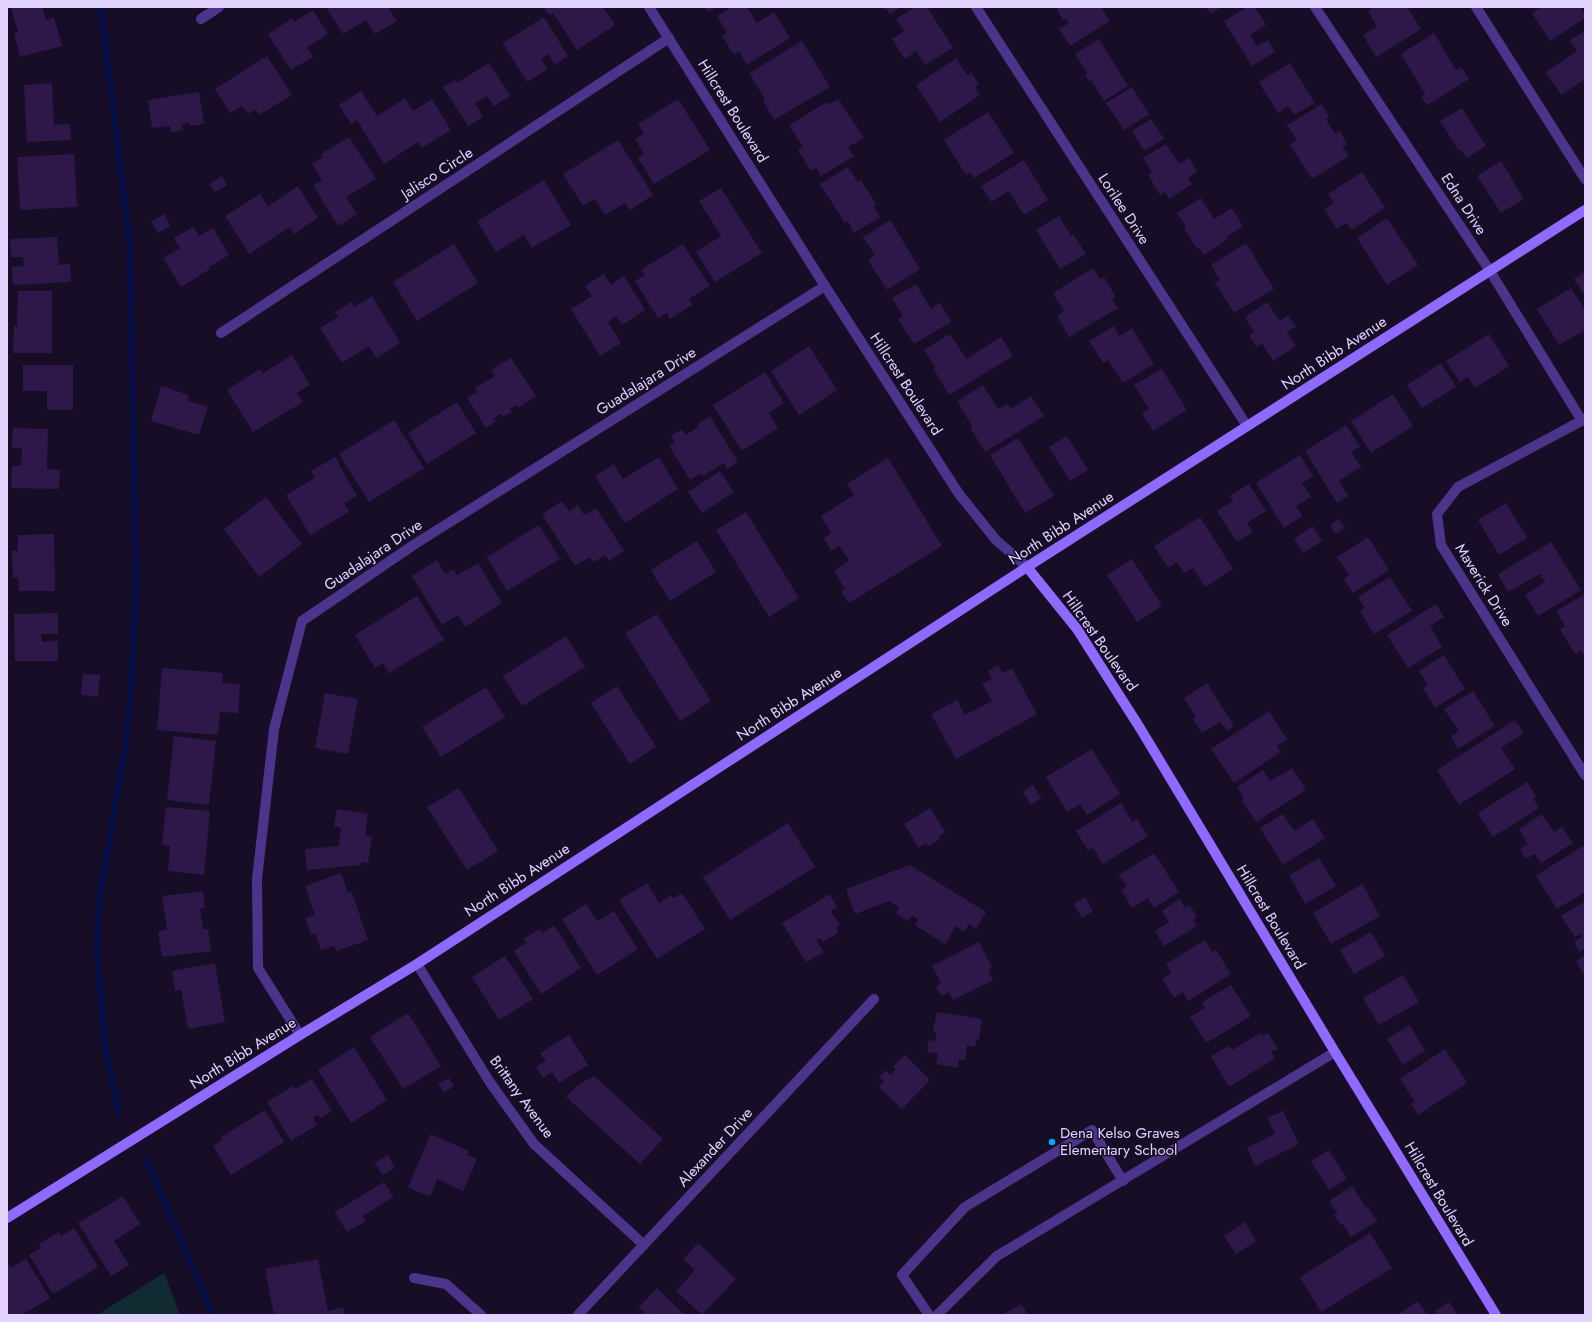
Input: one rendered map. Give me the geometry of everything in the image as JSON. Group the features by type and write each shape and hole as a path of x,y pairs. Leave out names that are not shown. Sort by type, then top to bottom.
{"main road":[{"name":"North Bibb Avenue","path":"7,1218 300,1035 417,964 1246,426 1585,210"},
{"name":"Hillcrest Boulevard","path":"1027,568 1077,629 1140,728 1335,1052 1496,1315"}],"street":[{"path":"201,19 219,7"},
{"name":"Hillcrest Boulevard","path":"649,7 824,286 959,494 996,540 1027,568"},
{"name":"Lorilee Drive","path":"976,7 1246,426"},
{"name":"Edna Drive","path":"1315,7 1490,271 1584,420"},
{"path":"1476,7 1585,179"},
{"name":"Jalisco Circle","path":"221,332 669,38"},
{"name":"Guadalajara Drive","path":"300,1035 258,968 257,879 274,729 302,621 422,540 824,286"},
{"name":"Maverick Drive","path":"1584,420 1458,487 1437,514 1441,545 1585,775"},
{"name":"Brittany Avenue","path":"417,964 489,1081 534,1144 644,1245"},
{"name":"Alexander Drive","path":"578,1315 874,999"},
{"path":"938,1315 998,1256 1335,1052"},
{"path":"929,1315 902,1274 965,1207 1092,1130 1123,1181"},
{"path":"414,1278 446,1284 481,1315"}],"green space":[{"path":"164,1273 180,1315 97,1315"}],"building":[{"path":"11,7 42,7 46,20 54,17 62,46 20,57 14,33 18,32"},
{"path":"326,7 388,7 397,21 375,34 366,20 343,34"},
{"path":"544,7 603,7 615,25 577,50 553,13 549,15"},
{"path":"705,7 716,7 708,12"},
{"path":"732,7 747,7 757,23 774,12 790,38 747,65 739,51 734,55 722,36 727,33 717,16"},
{"path":"883,7 901,7 890,14 886,9 884,10"},
{"path":"915,7 927,7 953,48 925,65 916,51 905,59 892,39 904,31 896,19"},
{"path":"1059,7 1101,7 1110,21 1070,46 1059,29 1069,23 1066,18 1063,20 1057,10"},
{"path":"1206,7 1221,7 1211,14"},
{"path":"1247,7 1255,7 1266,25 1250,35 1257,46 1268,40 1275,52 1252,66 1224,21"},
{"path":"1374,7 1407,7 1421,29 1376,57 1363,35 1377,27 1368,11"},
{"path":"1541,7 1580,7 1585,14 1585,18 1550,41 1532,13"},
{"path":"313,10 328,34 307,47 313,57 291,70 268,34 292,18 294,22"},
{"path":"544,17 568,56 555,65 548,54 541,59 548,69 527,82 503,43"},
{"path":"1585,31 1585,79 1561,95 1546,72 1577,51 1570,40"},
{"path":"1434,33 1456,70 1461,67 1469,79 1427,105 1421,97 1425,94 1401,54"},
{"path":"1099,39 1128,86 1104,101 1091,80 1089,81 1085,75 1087,73 1075,54"},
{"path":"802,41 830,87 774,120 763,101 765,99 749,73"},
{"path":"267,56 292,95 259,115 256,109 248,114 242,106 230,113 215,89"},
{"path":"956,58 967,75 971,72 979,84 975,87 980,95 940,122 916,85"},
{"path":"489,63 510,96 494,106 487,96 475,103 483,117 468,126 443,87 455,80 457,83"},
{"path":"1290,63 1315,103 1294,115 1288,106 1278,113 1259,82"},
{"path":"52,83 54,125 70,124 71,140 27,142 24,85"},
{"path":"1132,87 1149,114 1124,130 1106,103"},
{"path":"361,91 377,116 405,98 413,111 432,99 451,130 422,148 418,142 384,164 357,120 351,124 339,105"},
{"path":"199,92 204,124 190,126 189,123 182,124 183,130 171,132 170,126 152,128 148,100"},
{"path":"678,99 710,150 654,184 638,158 644,154 635,139 644,134 638,124"},
{"path":"838,99 864,138 848,147 854,156 821,176 816,168 811,171 798,150 803,147 789,125 827,102 829,105"},
{"path":"1322,104 1329,116 1326,119 1335,134 1340,131 1347,144 1343,146 1349,156 1312,179 1290,144 1297,140 1287,125"},
{"path":"1462,108 1486,146 1467,158 1461,150 1459,151 1440,121"},
{"path":"988,112 1014,153 974,178 970,172 966,175 944,140"},
{"path":"1151,119 1164,139 1144,151 1132,131"},
{"path":"349,137 376,179 346,197 357,214 338,226 313,185 322,180 312,164 323,157 321,154"},
{"path":"618,140 653,195 630,210 625,203 605,215 595,199 583,206 563,174"},
{"path":"1166,144 1179,164 1189,158 1197,171 1188,178 1192,184 1169,199 1165,192 1160,195 1148,175 1152,172 1143,158"},
{"path":"74,154 77,207 20,210 17,157"},
{"path":"1024,160 1048,200 1024,215 1009,191 991,202 981,186"},
{"path":"1501,161 1524,199 1501,213 1477,176"},
{"path":"848,167 858,182 861,180 876,204 873,206 880,217 854,233 848,221 845,223 820,184"},
{"path":"1362,172 1385,208 1352,230 1347,223 1337,229 1324,209 1334,203 1328,194"},
{"path":"222,176 227,185 215,192 210,184"},
{"path":"544,180 571,225 532,248 524,235 496,252 477,221"},
{"path":"298,186 318,218 294,234 290,227 249,254 225,216 260,194 268,206"},
{"path":"721,188 762,253 715,282 696,252 721,236 699,201"},
{"path":"1201,198 1214,219 1232,208 1243,226 1226,237 1228,239 1204,255 1199,248 1197,249 1177,213"},
{"path":"164,214 170,226 158,233 151,222"},
{"path":"1059,216 1071,236 1073,234 1086,254 1060,269 1036,230"},
{"path":"1387,218 1418,265 1387,285 1357,238"},
{"path":"890,220 920,269 887,290 868,260 875,255 863,237"},
{"path":"193,227 199,236 213,228 229,255 181,287 163,258 180,248 174,238"},
{"path":"57,237 59,265 70,264 71,282 13,285 12,267 24,266 23,257 11,257 10,239"},
{"path":"1246,243 1274,289 1234,313 1215,283 1220,280 1211,265"},
{"path":"454,244 478,283 417,321 393,282"},
{"path":"683,244 710,286 689,299 692,305 670,319 667,313 658,318 635,281 645,275 641,270"},
{"path":"1093,268 1100,279 1104,277 1116,297 1112,299 1118,308 1069,337 1057,316 1064,311 1053,293"},
{"path":"1585,272 1585,296 1574,279"},
{"path":"604,274 611,285 624,276 645,310 622,325 616,316 608,322 621,343 600,356 571,309 592,296 585,286"},
{"path":"916,284 931,309 940,303 951,322 914,344 898,319 903,316 892,298"},
{"path":"1571,288 1585,310 1585,330 1559,345 1537,309"},
{"path":"18,291 52,291 52,353 13,353 14,326 17,326"},
{"path":"372,296 400,343 376,358 369,346 342,363 320,328 338,317 335,312 351,302 354,307"},
{"path":"1267,302 1280,321 1288,315 1296,327 1287,332 1296,346 1273,361 1262,343 1257,347 1249,335 1254,332 1245,317"},
{"path":"1114,326 1119,336 1132,328 1154,364 1123,383 1108,360 1103,363 1089,341"},
{"path":"950,334 966,359 1001,337 1013,356 949,395 933,368 935,367 924,350"},
{"path":"1489,334 1509,366 1475,388 1468,377 1460,382 1446,361"},
{"path":"809,346 837,390 799,415 771,371"},
{"path":"292,355 310,385 297,393 303,402 253,432 227,390 260,369 263,373"},
{"path":"511,358 536,396 518,408 516,405 510,408 512,412 503,417 501,414 494,418 496,421 486,428 467,398 477,392 475,388 495,376 491,370"},
{"path":"1441,363 1456,387 1422,408 1407,385"},
{"path":"23,365 73,365 73,410 47,410 47,391 23,391"},
{"path":"1162,369 1187,410 1153,431 1142,413 1149,409 1134,385"},
{"path":"765,372 784,403 769,413 778,428 742,451 713,405"},
{"path":"983,385 998,409 1008,404 1011,409 1031,396 1044,416 985,452 957,401"},
{"path":"161,386 189,395 188,401 208,407 199,435 151,421"},
{"path":"1393,394 1413,426 1371,453 1351,421"},
{"path":"457,402 476,433 427,464 408,433"},
{"path":"710,416 738,462 727,469 724,463 702,476 700,474 690,480 669,446 675,443 671,436 682,429 686,435"},
{"path":"394,420 424,468 369,502 339,454"},
{"path":"1346,425 1360,447 1351,452 1361,467 1339,481 1348,496 1337,503 1305,451"},
{"path":"13,428 48,429 47,469 60,470 59,489 11,488 12,466 21,466 22,448 12,448"},
{"path":"1067,436 1088,470 1070,481 1049,447"},
{"path":"1018,438 1054,496 1025,513 990,455"},
{"path":"1300,455 1313,476 1302,483 1311,497 1296,506 1302,516 1284,528 1256,483"},
{"path":"335,457 357,496 344,503 349,512 310,535 286,495 315,478 311,471"},
{"path":"659,457 678,489 625,523 595,476 614,464 623,479"},
{"path":"888,458 942,546 849,603 841,591 845,589 834,571 849,561 840,546 831,551 824,538 831,533 821,516 854,495 847,484"},
{"path":"720,471 734,492 702,513 688,492"},
{"path":"1249,484 1266,511 1247,523 1253,532 1237,542 1217,511 1233,501 1230,496"},
{"path":"266,497 302,544 259,577 224,529"},
{"path":"562,501 569,511 578,505 584,515 596,508 624,551 609,561 605,555 594,562 590,557 575,566 542,514"},
{"path":"1506,503 1527,538 1499,555 1478,520"},
{"path":"746,512 799,598 769,617 716,530"},
{"path":"1200,517 1233,569 1205,587 1193,568 1184,573 1177,562 1168,568 1154,546"},
{"path":"1339,519 1345,528 1336,534 1330,525"},
{"path":"539,525 560,559 507,591 487,557"},
{"path":"1313,526 1322,541 1303,553 1294,539"},
{"path":"54,534 55,591 19,591 18,577 13,578 12,551 18,551 18,535"},
{"path":"1368,537 1389,570 1353,593 1344,579 1349,575 1337,557"},
{"path":"697,541 716,572 670,601 651,570"},
{"path":"1551,542 1581,590 1538,616 1525,595 1545,582 1540,574 1508,592 1498,574"},
{"path":"1132,559 1162,606 1137,622 1107,575"},
{"path":"437,560 445,574 453,569 457,575 478,563 502,603 465,627 458,615 442,625 412,576"},
{"path":"1390,577 1412,611 1374,634 1360,611 1365,608 1358,597"},
{"path":"1585,594 1585,658 1581,651 1575,654 1560,629 1565,626 1556,611"},
{"path":"417,596 444,640 389,673 383,663 375,668 355,635"},
{"path":"1436,604 1444,617 1430,626 1442,647 1408,668 1387,635"},
{"path":"58,613 58,634 41,634 42,642 58,641 58,661 15,661 14,614"},
{"path":"657,614 711,701 680,721 625,633"},
{"path":"566,636 585,667 522,706 503,676"},
{"path":"1444,655 1465,689 1435,708 1423,688 1428,685 1419,671"},
{"path":"998,665 1003,673 1012,668 1037,714 956,759 931,714 957,700 965,715 992,701 982,684 992,679 988,671"},
{"path":"162,668 223,673 222,683 240,684 238,713 220,712 218,735 157,730"},
{"path":"83,674 100,675 98,697 81,695"},
{"path":"1207,683 1234,726 1227,731 1220,722 1202,733 1193,719 1196,717 1184,698"},
{"path":"617,686 656,747 630,764 591,703"},
{"path":"486,687 505,717 441,757 422,727"},
{"path":"1473,691 1495,726 1458,749 1451,737 1459,731 1444,709"},
{"path":"325,693 358,699 348,754 315,748"},
{"path":"1269,711 1287,739 1277,746 1281,752 1234,783 1211,749"},
{"path":"1515,720 1524,733 1501,748 1515,769 1459,805 1437,770"},
{"path":"174,736 216,741 209,805 167,800"},
{"path":"1092,749 1120,794 1087,815 1080,804 1067,812 1046,777"},
{"path":"1292,768 1306,790 1256,822 1242,800 1244,798 1237,787 1263,770 1270,781"},
{"path":"1527,782 1536,796 1533,798 1539,808 1493,837 1478,813"},
{"path":"1033,785 1041,798 1031,805 1023,792"},
{"path":"459,788 498,851 467,870 427,807"},
{"path":"1121,803 1132,822 1137,819 1148,836 1103,864 1093,848 1088,850 1076,831"},
{"path":"166,807 210,811 204,875 168,871 170,846 162,845"},
{"path":"930,808 945,832 939,836 940,839 928,846 926,843 919,848 904,824"},
{"path":"337,809 368,814 365,835 372,837 368,863 361,862 361,865 307,870 305,849 339,846 341,828 334,826"},
{"path":"1283,814 1294,831 1313,819 1325,838 1283,865 1260,828"},
{"path":"1542,814 1554,832 1562,827 1573,843 1541,863 1535,854 1526,859 1520,849 1528,844 1519,829"},
{"path":"788,823 815,867 730,920 703,877"},
{"path":"1584,845 1585,892 1557,909 1536,876"},
{"path":"1154,853 1179,892 1154,908 1148,898 1132,908 1121,890 1127,886 1119,875"},
{"path":"1319,858 1336,886 1305,904 1289,875"},
{"path":"910,865 986,912 976,929 969,924 964,932 956,926 945,944 915,925 918,919 912,916 908,921 896,913 899,908 889,901 855,914 846,889"},
{"path":"341,873 348,893 352,892 368,940 336,951 334,946 321,950 315,933 311,935 305,918 315,915 305,886"},
{"path":"647,883 659,903 671,895 673,898 682,893 705,929 657,959 619,900"},
{"path":"1362,884 1380,916 1331,944 1313,913"},
{"path":"203,891 205,908 200,909 203,929 208,929 211,951 162,957 158,931 167,930 162,896"},
{"path":"830,894 837,907 831,911 840,926 836,928 838,933 823,942 821,938 816,940 824,952 806,962 782,923"},
{"path":"1085,897 1093,911 1082,918 1074,904"},
{"path":"1180,899 1185,908 1190,905 1197,918 1193,920 1197,926 1164,946 1155,931 1169,922 1162,911"},
{"path":"1585,901 1585,948 1580,952 1574,942 1582,937 1580,934 1575,937 1561,916"},
{"path":"586,904 597,921 614,911 638,949 597,975 562,919"},
{"path":"554,925 581,968 541,994 514,951 526,943 523,939 540,929 543,933"},
{"path":"1371,932 1385,956 1354,974 1340,950"},
{"path":"1205,940 1212,952 1216,950 1231,974 1188,1001 1183,992 1174,998 1162,979 1171,973 1166,964"},
{"path":"979,942 992,967 988,970 993,980 953,1000 949,992 941,996 936,986 941,983 932,966"},
{"path":"1585,955 1585,976 1576,961"},
{"path":"505,956 533,999 499,1020 472,977"},
{"path":"215,963 225,1022 188,1029 181,990 175,991 172,971"},
{"path":"1403,975 1419,1002 1379,1025 1363,998"},
{"path":"1231,985 1251,1016 1206,1043 1190,1017 1205,1008 1202,1002"},
{"path":"937,1012 982,1019 979,1040 976,1039 975,1047 967,1045 965,1060 959,1059 958,1068 936,1064 938,1054 927,1052 929,1040 935,1041 937,1033 933,1032"},
{"path":"408,1013 441,1066 403,1089 370,1037"},
{"path":"1410,1025 1425,1051 1403,1065 1387,1039"},
{"path":"1260,1033 1262,1036 1268,1033 1278,1049 1271,1052 1275,1058 1229,1087 1211,1056 1229,1046 1232,1050"},
{"path":"569,1035 588,1065 559,1083 552,1072 543,1078 536,1067 546,1061 540,1053"},
{"path":"354,1047 387,1100 351,1123 318,1070"},
{"path":"1445,1049 1467,1083 1418,1115 1411,1104 1415,1102 1400,1079"},
{"path":"905,1055 930,1080 902,1109 879,1087 884,1081 879,1077 886,1070 890,1075 896,1069 893,1066"},
{"path":"594,1076 663,1139 640,1164 566,1097 576,1086"},
{"path":"449,1078 454,1086 444,1093 438,1084"},
{"path":"312,1079 332,1111 320,1118 318,1115 313,1117 317,1125 291,1141 267,1102 293,1086 295,1089"},
{"path":"265,1110 284,1142 231,1175 213,1146 222,1140 221,1137"},
{"path":"1283,1111 1299,1144 1255,1166 1247,1148 1275,1134 1267,1118"},
{"path":"431,1134 469,1151 467,1155 477,1159 463,1191 437,1179 430,1197 408,1187"},
{"path":"1329,1150 1347,1179 1329,1190 1311,1161"},
{"path":"388,1155 395,1168 382,1175 375,1162"},
{"path":"384,1182 393,1197 363,1216 366,1221 347,1232 335,1212"},
{"path":"1352,1186 1366,1208 1368,1207 1377,1221 1351,1237 1343,1224 1341,1225 1334,1215 1337,1214 1329,1201"},
{"path":"123,1196 140,1224 114,1241 129,1265 111,1276 78,1223"},
{"path":"1245,1222 1256,1241 1236,1254 1224,1236"},
{"path":"74,1228 98,1267 53,1294 29,1255 41,1248 39,1244 59,1232 61,1236"},
{"path":"1370,1233 1392,1268 1321,1312 1300,1277"},
{"path":"698,1243 736,1279 702,1315 676,1291 695,1270 683,1259"},
{"path":"26,1259 50,1298 22,1315 7,1315 7,1265 9,1264 11,1268"},
{"path":"318,1259 328,1311 343,1307 345,1315 274,1315 265,1269"},
{"path":"657,1288 685,1315 642,1315 644,1312 639,1307"},
{"path":"1418,1301 1427,1315 1397,1315"},
{"path":"1449,1302 1458,1315 1437,1315 1435,1311"},
{"path":"1021,1304 1028,1315 1002,1315"}],"waterway":[{"path":"101,7 130,245 136,586 131,695 124,757 100,892 97,949 104,1039 119,1114"},
{"path":"147,1161 213,1315"}],"place":[{"name":"Dena Kelso Graves Elementary School","path":"1052,1142"}]}
